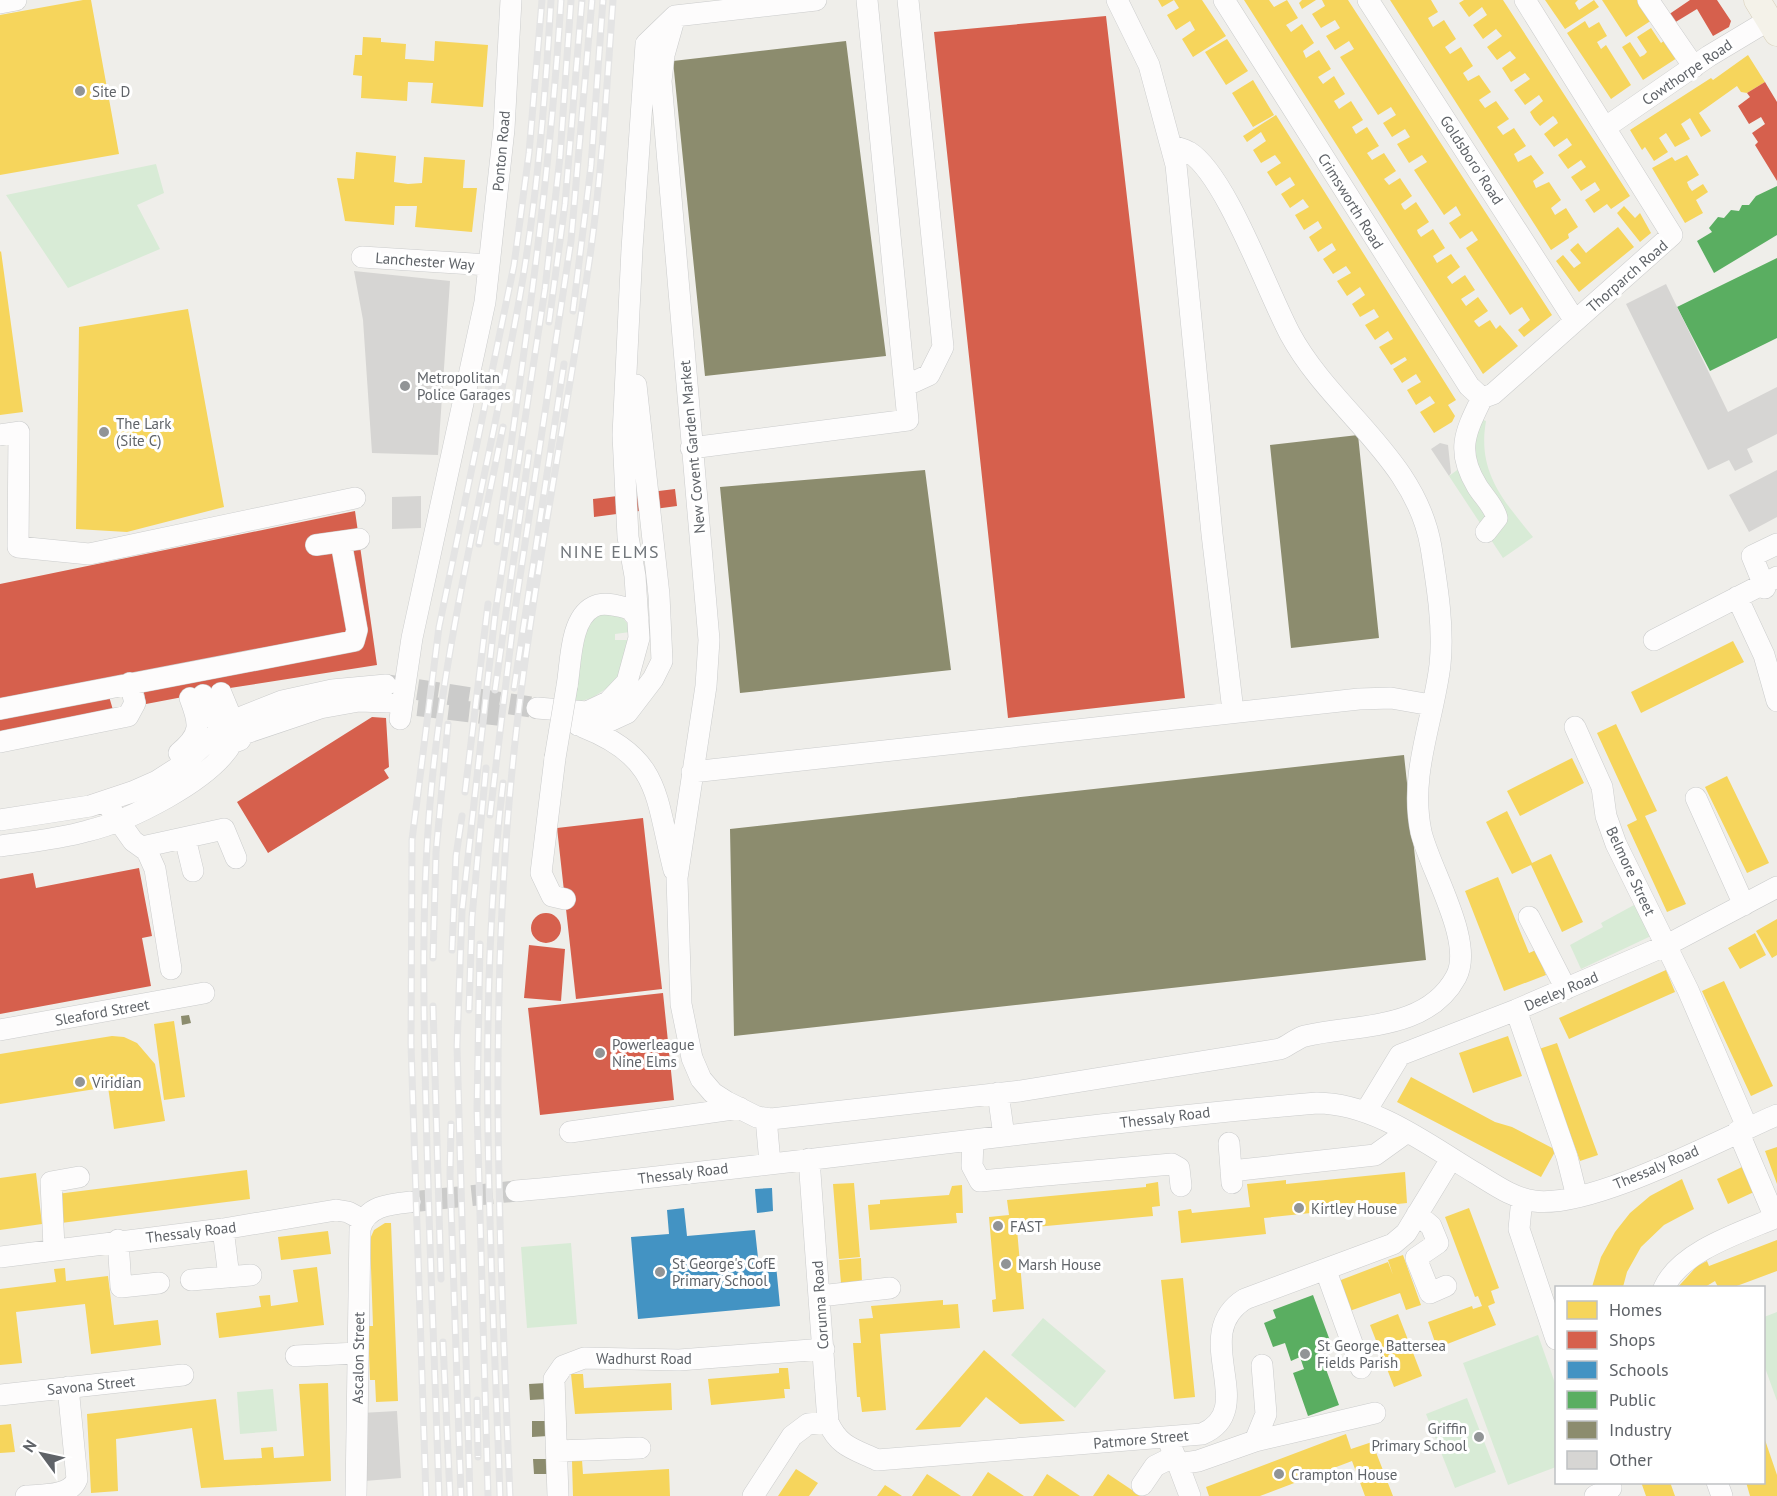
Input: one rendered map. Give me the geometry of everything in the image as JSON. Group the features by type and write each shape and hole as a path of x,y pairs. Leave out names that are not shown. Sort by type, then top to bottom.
{"street":[{"path":"0,3 16,0"},
{"name":"Ponton Road","path":"400,719 411,638 485,302 504,129 511,0"},
{"path":"638,619 635,576 628,537 623,435 632,249 646,44 673,8 816,0"},
{"path":"691,448 908,420 867,0"},
{"path":"905,386 929,375 943,347 908,0"},
{"path":"1117,0 1149,65 1173,146 1182,210 1215,566 1233,711"},
{"name":"Crimsworth Road","path":"1224,0 1469,386 1482,398"},
{"name":"Goldsboro' Road","path":"1368,0 1575,321"},
{"name":"Thorparch Road","path":"1486,532 1497,518 1472,477 1464,441 1468,423 1482,398 1493,394 1672,235 1525,0"},
{"path":"1648,0 1694,67"},
{"name":"New Covent Garden Market","path":"673,8 661,81 709,640 706,686 677,878 681,1004 692,1058 700,1079 713,1093 740,1108 766,1118"},
{"name":"Cowthorpe Road","path":"1606,127 1768,18"},
{"path":"770,1163 766,1118 998,1093 1280,1049 1301,1037 1373,1026 1410,1016 1432,1005 1445,994 1458,974 1462,960 1460,940 1422,833 1416,790 1439,669 1441,629 1431,549 1419,504 1403,474 1324,383 1297,345 1260,274 1240,225 1205,168 1187,151 1173,146"},
{"path":"578,725 601,725 627,713 653,679 662,661 659,595 635,374 641,322 640,265 632,249"},
{"name":"Lanchester Way","path":"362,257 489,265"},
{"path":"9,434 18,548 89,554 355,498"},
{"path":"0,709 354,641 357,630 350,541 316,545"},
{"path":"1654,640 1768,583 1752,556 1777,544"},
{"path":"1737,597 1764,655 1777,700"},
{"path":"565,899 552,896 541,873 555,758 576,632 581,616 594,606 606,604 630,609 638,619"},
{"name":"New Covent Garden Market","path":"638,619 639,638 627,682 608,702 587,712 536,714 578,725 610,738 631,753 646,769 656,788 660,816 677,878"},
{"path":"0,742 128,716 135,703 130,683"},
{"path":"0,820 90,806 132,792 157,781 182,765 214,736 231,731 291,698 332,690 387,694"},
{"path":"0,846 89,831 172,793 204,772 226,754 231,731 205,695 194,737 187,746 132,792"},
{"path":"692,772 1233,711 1373,698 1390,698 1431,705"},
{"name":"Belmore Street","path":"1575,727 1602,787 1606,816 1616,844 1667,945 1743,1129 1776,1217"},
{"path":"1695,798 1744,905"},
{"path":"105,801 133,841 147,851 155,869 171,969"},
{"path":"142,847 224,829 236,858"},
{"path":"185,838 194,871"},
{"name":"Deeley Road","path":"1366,1111 1400,1055 1516,1010 1667,945 1777,887"},
{"path":"1528,917 1566,989"},
{"name":"Sleaford Street","path":"0,1030 204,993"},
{"path":"1516,1010 1567,1156 1577,1197"},
{"path":"998,1093 1004,1136"},
{"name":"Thessaly Road","path":"516,1191 1193,1113 1337,1103 1366,1111 1522,1198 1542,1202 1577,1197 1619,1184 1777,1114"},
{"path":"570,1132 740,1108"},
{"path":"1229,1143 1232,1177 1375,1155 1407,1132"},
{"path":"973,1140 972,1166 980,1181 1172,1164 1179,1168 1181,1186"},
{"name":"Corunna Road","path":"809,1159 828,1422"},
{"name":"Patmore Street","path":"828,1422 835,1438 877,1460 1173,1452 1216,1428 1225,1416 1221,1334 1222,1323 1234,1306 1245,1299 1326,1271 1393,1244 1406,1233 1452,1159"},
{"path":"54,1248 51,1182 79,1177"},
{"path":"363,1220 376,1209 401,1198"},
{"path":"1522,1198 1519,1229 1555,1333"},
{"name":"Thessaly Road","path":"0,1257 54,1248 224,1228 336,1210 348,1212 363,1220"},
{"path":"1417,1214 1431,1226 1438,1243 1416,1258 1430,1293 1446,1286"},
{"path":"1665,1286 1678,1266 1776,1217"},
{"name":"Ascalon Street","path":"356,1496 360,1229 363,1220"},
{"path":"224,1228 229,1276"},
{"path":"118,1240 121,1287 159,1283"},
{"path":"1326,1271 1361,1368"},
{"path":"191,1280 251,1275"},
{"path":"820,1296 890,1288"},
{"name":"Wadhurst Road","path":"558,1496 554,1378 563,1366 584,1358 679,1360 824,1349"},
{"path":"296,1356 357,1353"},
{"path":"1255,1441 1266,1414 1262,1365"},
{"name":"Savona Street","path":"0,1395 183,1375"},
{"path":"26,1496 68,1493 74,1487 77,1479 68,1387"},
{"path":"1173,1452 1198,1461 1255,1441 1375,1413"},
{"path":"753,1496 792,1436 808,1424 828,1422"},
{"path":"557,1451 640,1448"},
{"path":"1142,1485 1155,1466 1173,1452"},
{"path":"1173,1452 1190,1496"}],"green space":[{"path":"156,164 164,193 137,205 160,249 68,288 6,195"},
{"path":"1465,414 1486,421 1484,439 1489,470 1503,497 1533,537 1503,558 1449,476 1460,468"},
{"path":"603,613 620,615 627,623 630,632 615,634 615,640 628,640 618,676 607,688 592,698 574,703 584,630 587,621"},
{"path":"1634,905 1651,936 1581,969 1570,945 1603,927 1601,923"},
{"path":"571,1243 577,1324 527,1328 521,1247"},
{"path":"1777,1312 1777,1401 1765,1368 1765,1317"},
{"path":"1043,1318 1106,1371 1075,1408 1011,1355"},
{"path":"1538,1335 1555,1383 1555,1467 1508,1485 1463,1363"},
{"path":"273,1389 277,1431 240,1434 237,1392"},
{"path":"1467,1398 1496,1472 1455,1488 1426,1414"}],"building: Homes":[{"name":"Site D","path":"91,0 119,154 0,175 0,15"},
{"path":"1158,0 1174,0 1162,7"},
{"path":"1174,0 1202,0 1226,36 1193,57 1182,39 1195,30 1190,21 1176,30 1167,15 1179,8"},
{"path":"1244,0 1269,0 1274,7 1287,0 1298,18 1286,25 1291,32 1302,24 1314,43 1303,51 1306,58 1319,50 1331,69 1318,77 1323,84 1334,76 1345,94 1334,101 1339,109 1351,101 1363,120 1352,127 1356,134 1367,127 1379,146 1367,153 1372,160 1384,153 1396,171 1384,179 1389,185 1400,178 1412,196 1401,204 1403,208 1405,210 1416,202 1429,222 1417,230 1418,233 1421,237 1433,229 1445,248 1433,256 1437,263 1451,254 1460,267 1447,277 1452,284 1465,275 1475,290 1461,299 1466,306 1478,297 1488,311 1474,321 1479,327 1490,320 1496,329 1500,325 1518,346 1483,374"},
{"path":"1302,0 1316,0 1302,9 1299,3"},
{"path":"1322,0 1348,0 1552,315 1524,337 1518,330 1530,320 1522,307 1510,315 1466,248 1478,240 1472,231 1460,239 1449,223 1461,215 1456,206 1444,215 1414,170 1427,162 1422,155 1409,163 1397,144 1410,137 1405,129 1392,137 1383,123 1396,115 1391,107 1378,115 1340,57 1354,49 1349,41 1335,50 1326,36 1340,28 1335,20 1321,28 1312,14 1325,6"},
{"path":"1390,0 1431,0 1438,12 1428,18 1433,27 1444,20 1456,39 1445,47 1450,54 1461,47 1473,66 1463,73 1468,81 1479,75 1491,92 1479,100 1485,108 1496,101 1509,119 1497,127 1503,135 1514,128 1526,146 1514,154 1518,162 1531,155 1544,173 1533,181 1536,188 1549,182 1561,200 1551,208 1555,215 1566,208 1578,227 1568,234 1569,238 1551,250"},
{"path":"1464,0 1503,0 1630,196 1611,209 1607,204 1594,213 1585,200 1600,190 1595,182 1581,191 1571,177 1586,167 1581,160 1568,169 1558,155 1572,145 1567,138 1554,147 1544,134 1558,123 1556,119 1553,116 1540,126 1534,119 1530,112 1543,101 1539,95 1525,105 1514,90 1530,79 1525,73 1511,82 1502,68 1516,58 1510,51 1497,60 1487,47 1502,36 1496,29 1483,39 1473,25 1487,15 1482,7 1469,17 1459,3"},
{"path":"1545,0 1578,0 1575,3 1579,10 1594,0 1599,7 1565,29"},
{"path":"1602,0 1639,0 1652,20 1626,37"},
{"path":"1585,21 1589,28 1599,22 1607,36 1597,42 1601,49 1606,45 1631,85 1611,99 1567,33"},
{"path":"1651,28 1661,43 1665,40 1677,58 1643,80 1622,47 1630,42 1640,57 1644,55 1647,52 1637,37"},
{"path":"363,37 381,38 381,42 406,44 405,59 434,61 435,41 488,45 483,107 431,103 433,83 408,82 407,101 361,98 362,76 353,75 355,55 362,55"},
{"path":"1227,39 1248,71 1226,85 1205,52"},
{"path":"1748,55 1765,82 1747,93 1741,92 1737,86 1699,113 1711,131 1701,137 1690,118 1681,124 1690,139 1675,147 1666,133 1659,138 1668,152 1654,161 1645,147 1642,150 1630,130 1711,78 1713,80"},
{"path":"1253,80 1274,115 1253,127 1232,93"},
{"path":"1276,115 1456,400 1448,405 1455,416 1452,422 1434,433 1420,412 1435,403 1430,396 1416,405 1407,390 1421,382 1416,374 1402,383 1393,369 1407,360 1405,357 1391,365 1379,347 1393,339 1388,331 1375,340 1365,325 1379,317 1374,309 1360,317 1352,304 1365,295 1360,287 1347,296 1337,281 1351,273 1346,266 1333,274 1323,259 1336,250 1332,243 1318,252 1309,237 1322,228 1318,221 1304,230 1295,215 1309,207 1303,199 1290,208 1281,194 1295,185 1290,177 1276,186 1267,172 1281,163 1275,155 1261,163 1253,150 1266,141 1261,132 1247,142 1243,136"},
{"path":"356,152 396,156 394,182 408,184 422,183 424,157 465,160 463,188 477,188 472,232 415,227 417,206 395,206 394,225 345,221 337,178 354,179"},
{"path":"1687,155 1699,175 1687,182 1689,187 1692,191 1703,184 1708,192 1696,200 1703,213 1685,223 1652,168 1672,157 1675,161"},
{"path":"1624,206 1635,218 1640,213 1651,233 1640,242 1617,213"},
{"path":"1618,227 1634,247 1579,292 1556,261 1563,255 1574,268 1581,263 1570,250 1578,243 1586,253"},
{"path":"0,252 23,412 0,415"},
{"name":"The Lark (Site C)","path":"188,309 224,507 127,532 76,529 79,327"},
{"path":"1733,641 1744,662 1641,713 1631,692"},
{"path":"1616,724 1657,811 1645,816 1686,904 1667,912 1627,825 1637,820 1597,733"},
{"path":"1572,758 1584,783 1520,816 1507,791"},
{"path":"1727,776 1769,863 1747,873 1705,787"},
{"path":"1507,811 1532,863 1551,854 1583,922 1562,932 1531,865 1512,874 1486,822"},
{"path":"1498,877 1529,953 1536,950 1546,975 1504,991 1465,891"},
{"path":"1777,919 1777,955 1772,958 1756,931"},
{"path":"1755,933 1766,955 1740,969 1728,948"},
{"path":"1666,970 1675,992 1569,1039 1559,1018"},
{"path":"1724,981 1773,1086 1751,1096 1702,991"},
{"path":"174,1021 185,1097 164,1100 154,1024"},
{"name":"Viridian","path":"112,1036 124,1037 137,1043 155,1064 165,1121 114,1129 108,1087 0,1104 0,1054"},
{"path":"1508,1036 1522,1076 1473,1093 1459,1053"},
{"path":"1557,1043 1598,1155 1580,1161 1539,1049"},
{"path":"1411,1077 1495,1122 1512,1127 1556,1150 1541,1177 1397,1102"},
{"path":"1777,1147 1777,1184 1765,1151"},
{"path":"1742,1167 1754,1192 1728,1204 1717,1179"},
{"path":"247,1170 250,1199 61,1223 57,1194"},
{"name":"Kirtley House","path":"1405,1172 1407,1203 1264,1218 1266,1234 1181,1243 1178,1211 1191,1209 1192,1213 1250,1207 1247,1184 1286,1180 1286,1184"},
{"path":"36,1173 42,1224 0,1230 0,1178"},
{"path":"1682,1179 1694,1209 1664,1225 1641,1247 1627,1272 1623,1286 1592,1286 1601,1257 1615,1232 1630,1213 1650,1196"},
{"name":"Marsh House","path":"1158,1182 1160,1206 1152,1207 1153,1216 1025,1228 1024,1218 1016,1218 1024,1309 993,1312 992,1300 996,1299 989,1217 1009,1215 1007,1200 1146,1187 1146,1184"},
{"path":"854,1183 860,1257 839,1259 833,1184"},
{"path":"962,1185 963,1213 956,1213 957,1223 870,1230 868,1205 880,1204 880,1200 949,1195 952,1186"},
{"path":"1469,1208 1499,1288 1491,1291 1495,1303 1488,1306 1496,1325 1437,1348 1428,1322 1472,1306 1473,1309 1482,1306 1478,1296 1475,1297 1445,1217"},
{"path":"385,1223 391,1223 398,1401 376,1402 375,1380 370,1380 368,1326 373,1326 370,1239 374,1230"},
{"path":"328,1231 331,1254 281,1260 278,1237"},
{"path":"1777,1240 1777,1271 1737,1286 1718,1286 1715,1281 1707,1286 1679,1286 1697,1266 1707,1261 1709,1266"},
{"path":"1403,1255 1421,1305 1406,1310 1400,1293 1344,1313 1333,1283 1388,1262 1393,1275 1388,1260"},
{"path":"861,1258 862,1282 841,1283 839,1260"},
{"path":"317,1267 324,1325 219,1338 216,1313 261,1307 259,1296 270,1295 271,1306 298,1302 293,1270"},
{"path":"65,1268 66,1281 108,1276 114,1325 158,1320 161,1345 91,1354 85,1304 16,1312 22,1363 0,1365 0,1289 56,1282 54,1269"},
{"path":"1183,1278 1195,1397 1174,1399 1161,1280"},
{"path":"943,1300 943,1305 958,1304 960,1328 880,1334 886,1410 862,1412 860,1397 857,1397 853,1343 861,1343 859,1319 873,1318 871,1306"},
{"path":"1398,1314 1422,1376 1394,1387 1370,1325"},
{"path":"984,1350 1065,1421 1020,1424 986,1397 960,1427 915,1430"},
{"path":"779,1368 788,1368 790,1389 784,1389 785,1398 711,1405 708,1379 779,1373"},
{"path":"571,1374 583,1374 584,1388 671,1383 672,1410 575,1414"},
{"path":"328,1383 331,1481 201,1488 192,1428 116,1439 118,1491 91,1493 87,1414 216,1399 224,1460 262,1458 261,1448 273,1447 274,1458 304,1456 299,1384"},
{"path":"11,1424 15,1452 0,1453 0,1425"},
{"name":"Crampton House","path":"1346,1434 1351,1449 1372,1442 1393,1496 1365,1496 1352,1461 1260,1496 1209,1496 1206,1487"},
{"path":"1765,1440 1777,1475 1777,1496 1750,1496 1747,1484 1765,1484"},
{"path":"582,1460 583,1474 669,1469 670,1496 573,1496 572,1461"},
{"path":"796,1469 818,1483 809,1496 778,1496"},
{"path":"988,1472 1024,1496 972,1496"},
{"path":"927,1474 961,1496 912,1496"},
{"path":"1047,1474 1080,1496 1033,1496"},
{"path":"1108,1474 1141,1496 1093,1496"},
{"path":"1642,1484 1671,1484 1675,1496 1646,1496"},
{"path":"885,1485 902,1496 877,1496"}],"building: Shops":[{"path":"1690,0 1717,0 1731,21 1729,27 1713,36 1697,9 1674,23 1668,15"},
{"path":"1106,16 1185,698 1008,718 934,32"},
{"path":"1765,82 1777,102 1777,181 1755,145 1758,142 1752,133 1765,124 1761,117 1749,124 1738,106 1750,97 1747,93"},
{"path":"675,489 677,506 594,517 593,499"},
{"path":"355,511 377,665 146,704 143,688 108,693 113,710 0,733 0,584"},
{"path":"372,717 386,718 389,767 384,770 389,778 268,853 237,802"},
{"path":"643,818 662,989 576,999 557,828"},
{"path":"139,868 152,936 142,938 151,986 0,1014 0,879 33,873 36,888"},
{"path":"546,913 556,918 561,928 556,938 546,943 536,938 531,928 536,918"},
{"path":"529,945 565,949 561,1001 524,998"},
{"name":"Powerleague Nine Elms","path":"663,993 674,1100 540,1115 528,1008"}],"building: Schools":[{"path":"772,1188 773,1211 757,1213 755,1189"},
{"path":"684,1208 687,1236 755,1230 759,1267 776,1265 780,1306 638,1319 631,1237 669,1234 667,1210"}],"building: Public":[{"path":"1777,186 1777,235 1714,273 1697,241 1712,232 1709,228 1718,217 1724,218 1731,210 1739,211 1742,205 1749,205 1756,196"},
{"path":"1777,258 1777,338 1710,371 1677,307"},
{"name":"St George, Battersea Fields Parish","path":"1313,1295 1332,1346 1319,1350 1339,1405 1308,1416 1293,1373 1304,1369 1300,1357 1291,1361 1285,1343 1273,1347 1264,1323 1276,1318 1273,1310"}],"building: Industry":[{"path":"846,41 886,356 705,376 673,61"},
{"path":"1358,435 1379,638 1291,648 1270,445"},
{"path":"925,470 951,670 740,693 720,487"},
{"path":"1404,755 1426,960 734,1036 730,829"},
{"path":"189,1015 191,1023 182,1025 181,1016"},
{"path":"546,1383 547,1399 530,1400 529,1384"},
{"path":"532,1421 548,1421 548,1436 532,1437"},
{"path":"533,1459 549,1459 549,1474 534,1474"}],"building: Other":[{"name":"Metropolitan Police Garages","path":"354,271 450,281 438,455 372,453 363,320"},
{"path":"1666,284 1728,412 1777,387 1777,434 1747,449 1753,462 1735,471 1729,460 1708,470 1626,304"},
{"path":"1440,443 1448,445 1451,473 1449,476 1431,449"},
{"path":"1777,470 1777,517 1749,532 1729,495"},
{"path":"421,496 421,528 392,529 392,497"},
{"path":"397,1411 401,1478 365,1481 361,1413"}],"tunnel":[{"path":"387,685 537,708"},
{"path":"387,702 505,716"},
{"path":"410,1202 516,1191"}],"railway":[{"path":"426,1496 411,1044 412,840 439,627 514,265 529,153 542,0"},
{"path":"439,1496 424,1023 425,892 430,806 451,646 508,359 531,226 540,151 551,0"},
{"path":"497,542 543,204 561,0"},
{"path":"470,1496 457,1046 462,911 495,615 545,289 560,157 571,0"},
{"path":"549,322 565,204 582,0"},
{"path":"490,815 514,616 571,241 592,0"},
{"path":"573,311 591,166 603,0"},
{"path":"510,1496 498,1134 500,952 505,862 519,706 590,256 604,128 613,0"},
{"path":"514,688 564,364"},
{"path":"479,544 503,427"},
{"path":"495,690 529,453"},
{"path":"465,792 488,604"},
{"path":"433,958 436,852 448,724"},
{"path":"469,1010 472,917 486,768"},
{"path":"500,1496 490,1228 488,1050 490,961 503,783"},
{"path":"452,950 456,856 462,816"},
{"path":"480,944 477,1109 488,1496"},
{"path":"433,1006 441,1279"},
{"path":"451,1124 450,1176 461,1496"},
{"path":"443,1342 450,1496"},
{"path":"477,1400 478,1457"}],"place":[{"name":"Site D","path":"80,91"},
{"name":"Metropolitan Police Garages","path":"405,386"},
{"name":"The Lark (Site C)","path":"104,432"},
{"name":"Powerleague Nine Elms","path":"600,1053"},
{"name":"Viridian","path":"80,1082"},
{"name":"Kirtley House","path":"1299,1208"},
{"name":"FAST","path":"998,1226"},
{"name":"Marsh House","path":"1006,1264"},
{"name":"St George's CofE Primary School","path":"660,1272"},
{"name":"St George, Battersea Fields Parish","path":"1305,1354"},
{"name":"Griffin Primary School","path":"1479,1437"},
{"name":"Crampton House","path":"1279,1474"}],"district":[{"name":"NINE ELMS","path":"610,551"}]}
